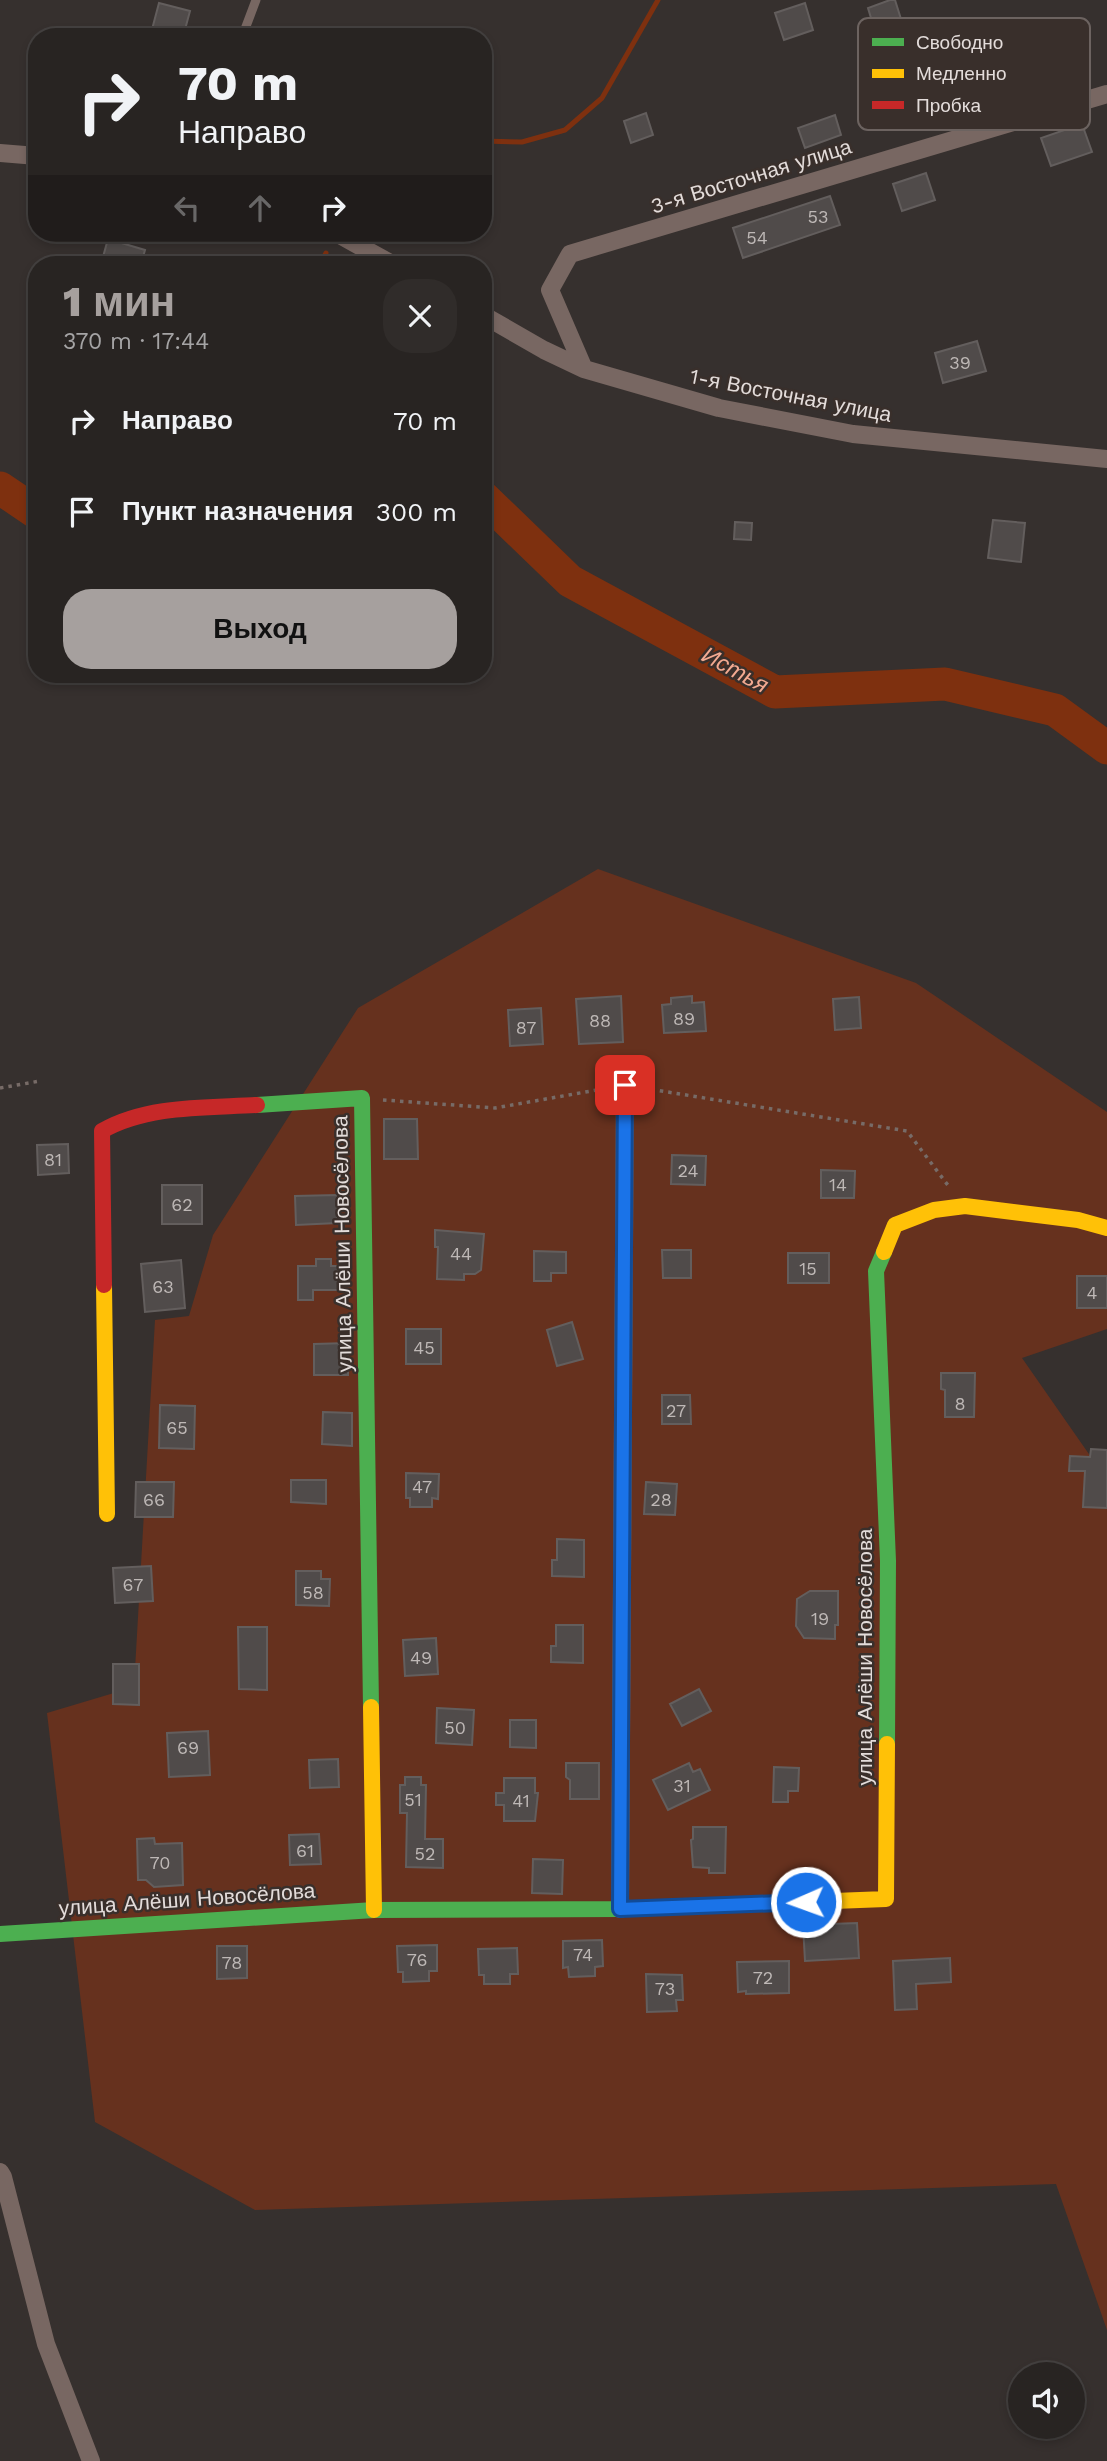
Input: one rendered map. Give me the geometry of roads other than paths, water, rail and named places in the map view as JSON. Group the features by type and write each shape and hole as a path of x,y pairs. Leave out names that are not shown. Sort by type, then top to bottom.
{"street":[{"name":"3-я Восточная улица","path":"1090,99 1107,94"},
{"name":"3-я Восточная улица","path":"584,369 550,290 570,254 986,130"},
{"path":"0,153 28,155"},
{"path":"352,242 378,256"},
{"name":"1-я Восточная улица","path":"492,321 584,369 719,408 853,434 1107,459"},
{"path":"620,1909 625,1085"},
{"name":"улица Алёши Новосёлова","path":"107,1514 102,1131 118,1122 174,1110 362,1098 374,1910"},
{"name":"улица Алёши Новосёлова","path":"2,1934 374,1910 620,1909 886,1899 888,1561 876,1271 895,1225 934,1210 965,1206 1078,1220 1107,1228"},
{"path":"0,2172 46,2344 91,2461"}],"lane":[{"path":"245,28 256,0"}],"waterway":[{"path":"492,141 522,142 565,130 602,98 658,0"},
{"name":"Истья","path":"0,488 28,507"},
{"name":"Истья","path":"492,506 570,581 775,692 945,684 1055,710 1107,748"}]}
